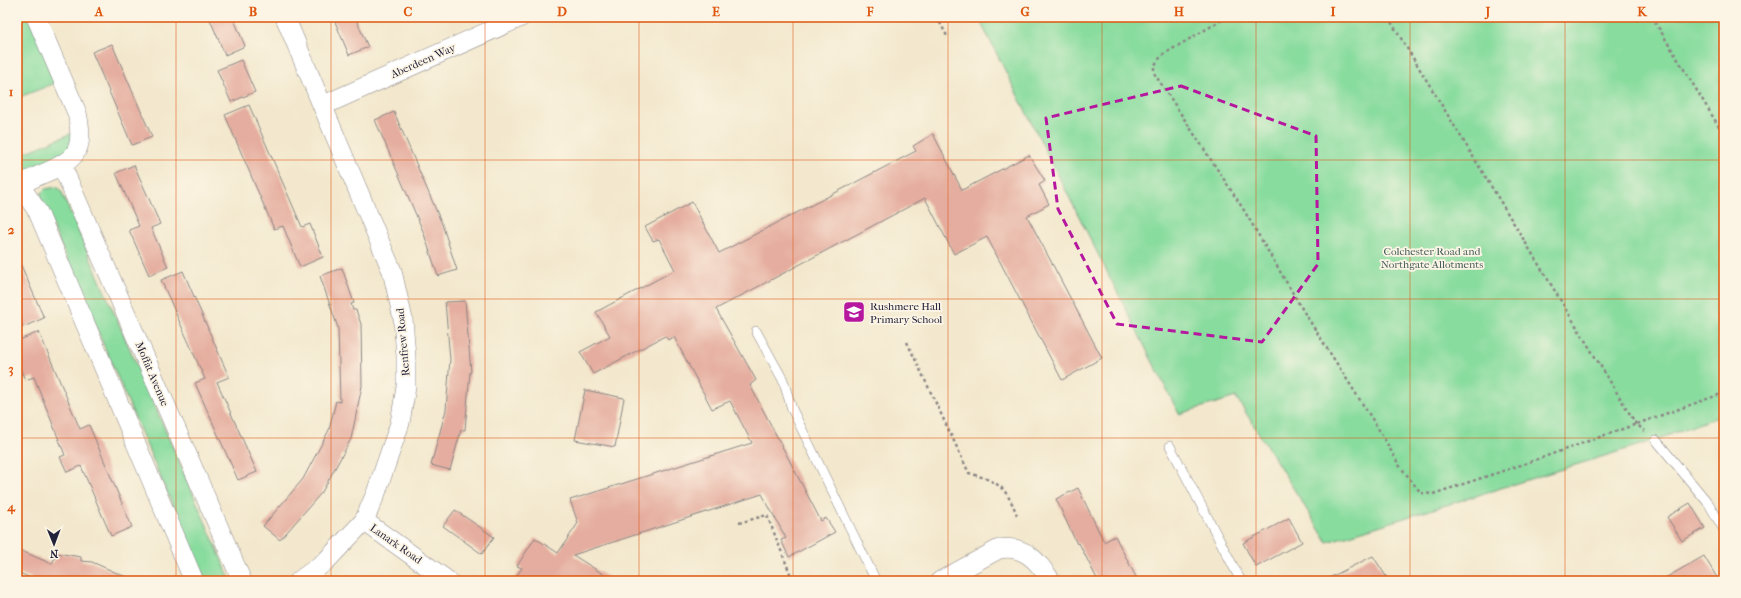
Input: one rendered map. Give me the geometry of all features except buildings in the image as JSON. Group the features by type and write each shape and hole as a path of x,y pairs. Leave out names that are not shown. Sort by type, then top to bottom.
{"street":[{"path":"36,17 77,113 81,129 77,149 72,159 62,166 18,184 38,212 194,581"},
{"name":"Renfrew Road","path":"286,17 392,271 403,319 406,387 400,423 376,493 364,521 326,561 299,581"},
{"name":"Aberdeen Way","path":"324,105 521,17"},
{"name":"Moffat Avenue","path":"62,166 242,581"},
{"name":"Lanark Road","path":"364,521 448,581"},
{"path":"940,581 1000,549 1010,547 1021,550 1032,556 1042,567 1051,581"}],"lane":[{"path":"756,331 783,380 792,409 876,581"},
{"path":"1656,440 1709,504 1724,530"},
{"path":"1170,446 1242,581"}],"path":[{"path":"937,17 947,36"},
{"path":"1227,17 1162,55 1154,66 1154,73 1242,207 1304,312 1381,433 1399,465 1421,493 1433,494 1724,393"},
{"path":"1388,17 1636,424 1656,440"},
{"path":"1652,17 1724,135"},
{"path":"908,342 969,473 995,481 1002,488 1017,515"},
{"path":"739,523 767,515 793,581"}],"highlighted area":[{"path":"1181,86 1316,136 1318,264 1262,342 1117,324 1058,209 1046,118"}],"green space":[{"path":"17,17 29,17 58,82 17,98"},
{"name":"Colchester Road and Northgate Allotments","path":"978,17 1724,17 1724,414 1656,440 1327,542 1236,397 1179,414"},
{"path":"75,132 72,142 61,156 45,165 17,175 17,156"},
{"path":"57,187 61,191 231,581 205,581 41,199 41,193 45,189"}],"place":[{"name":"Rushmere Hall Primary School","path":"854,312"}]}
